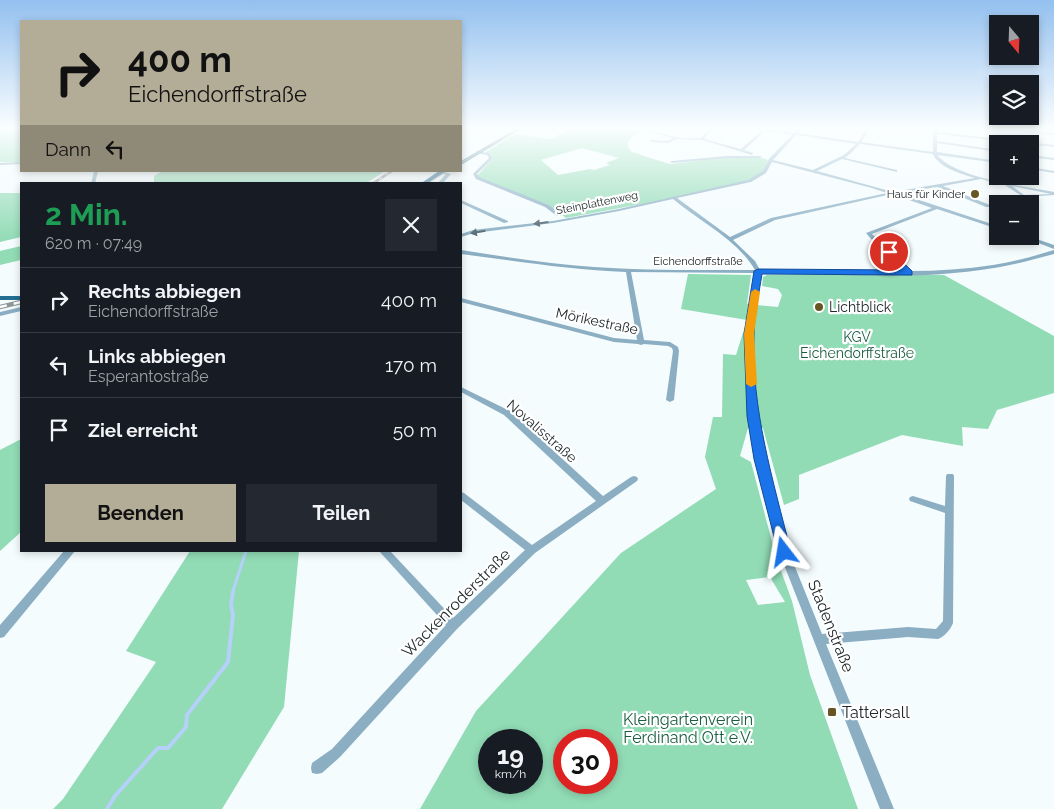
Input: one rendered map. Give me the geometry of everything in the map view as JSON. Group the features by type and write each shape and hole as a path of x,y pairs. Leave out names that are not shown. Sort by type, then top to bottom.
{"main road":[{"path":"427,182 445,172"},
{"path":"430,182 445,172"},
{"path":"0,298 20,298"},
{"path":"0,303 20,303"}],"street":[{"path":"482,167 475,174 475,177 547,206 559,216"},
{"name":"Steinplattenweg","path":"462,236 473,232 553,222 675,198 749,181 765,172 767,167"},
{"path":"797,167 893,193 989,225"},
{"path":"814,171 823,167"},
{"path":"878,167 896,171"},
{"path":"950,167 989,180"},
{"path":"1039,170 1054,172"},
{"path":"441,182 449,175 445,172"},
{"path":"730,240 773,219 893,193 981,178"},
{"path":"937,185 988,206"},
{"path":"1006,185 1023,196 1054,194"},
{"path":"1015,185 1054,194"},
{"path":"675,198 730,240 749,258 758,271"},
{"path":"462,200 506,222"},
{"path":"908,273 889,252 870,237 869,233 936,208"},
{"path":"1039,242 1054,247"},
{"name":"Eichendorffstraße","path":"462,252 552,265 628,270 908,273 988,268 1054,252"},
{"path":"628,270 641,343"},
{"name":"Stadenstraße","path":"758,271 749,334 752,416 767,485 784,552 887,809"},
{"name":"Mörikestraße","path":"462,300 599,336 641,343 670,344 675,347 676,351 670,400"},
{"path":"0,314 20,309"},
{"name":"Novalisstraße","path":"462,390 507,413 601,500"},
{"path":"818,639 908,632 938,634 948,623 950,476"},
{"name":"Wackenroderstraße","path":"317,768 336,754 453,625 532,550 634,478"},
{"path":"462,496 532,550"},
{"path":"913,499 950,512"},
{"path":"0,633 69,552"},
{"path":"385,552 453,625"}],"green space":[{"path":"485,167 549,167 558,175 604,167 765,167 763,172 746,181 647,203 566,218 549,205 477,176"},
{"path":"160,172 383,172 368,182 154,182 154,176"},
{"path":"0,193 20,193 20,237 0,242"},
{"path":"20,246 20,260 0,265 0,251"},
{"path":"688,274 751,275 747,304 778,307 782,295 778,289 762,286 763,277 767,275 944,275 1054,336 1054,393 997,410 988,429 962,427 963,446 902,435 799,475 799,499 784,505 763,428 748,428 740,456 751,462 776,557 792,601 810,675 858,809 420,809 476,711 621,553 716,489 705,457 713,417 722,417 723,354 736,355 747,320 681,309","holes":["770,577 785,602 758,605 746,580"]},
{"path":"20,440 20,533 0,551 0,450"},
{"path":"189,552 299,552 284,707 222,809 53,809 63,799 156,662 126,651"}],"waterway":[{"path":"232,594 246,552"},
{"path":"107,809 115,796 158,748 168,748 186,727 187,715 228,662 233,615 231,605 233,592"}],"tram line":[{"path":"429,182 445,172"}],"railway":[{"path":"375,182 390,172"},
{"path":"0,307 20,302"}],"slow traffic":[{"path":"751,384 749,328 755,292"}],"place":[{"name":"Haus für Kinder","path":"975,194"},
{"name":"Lichtblick","path":"819,307"},
{"name":"Tattersall","path":"832,712"}],"route":[{"path":"784,552 752,416 749,328 758,271 908,273 889,252"}],"park label":[{"name":"KGV Eichendorffstraße","path":"857,346"},
{"name":"Kleingartenverein Ferdinand Ott e.V.","path":"688,728"}]}
